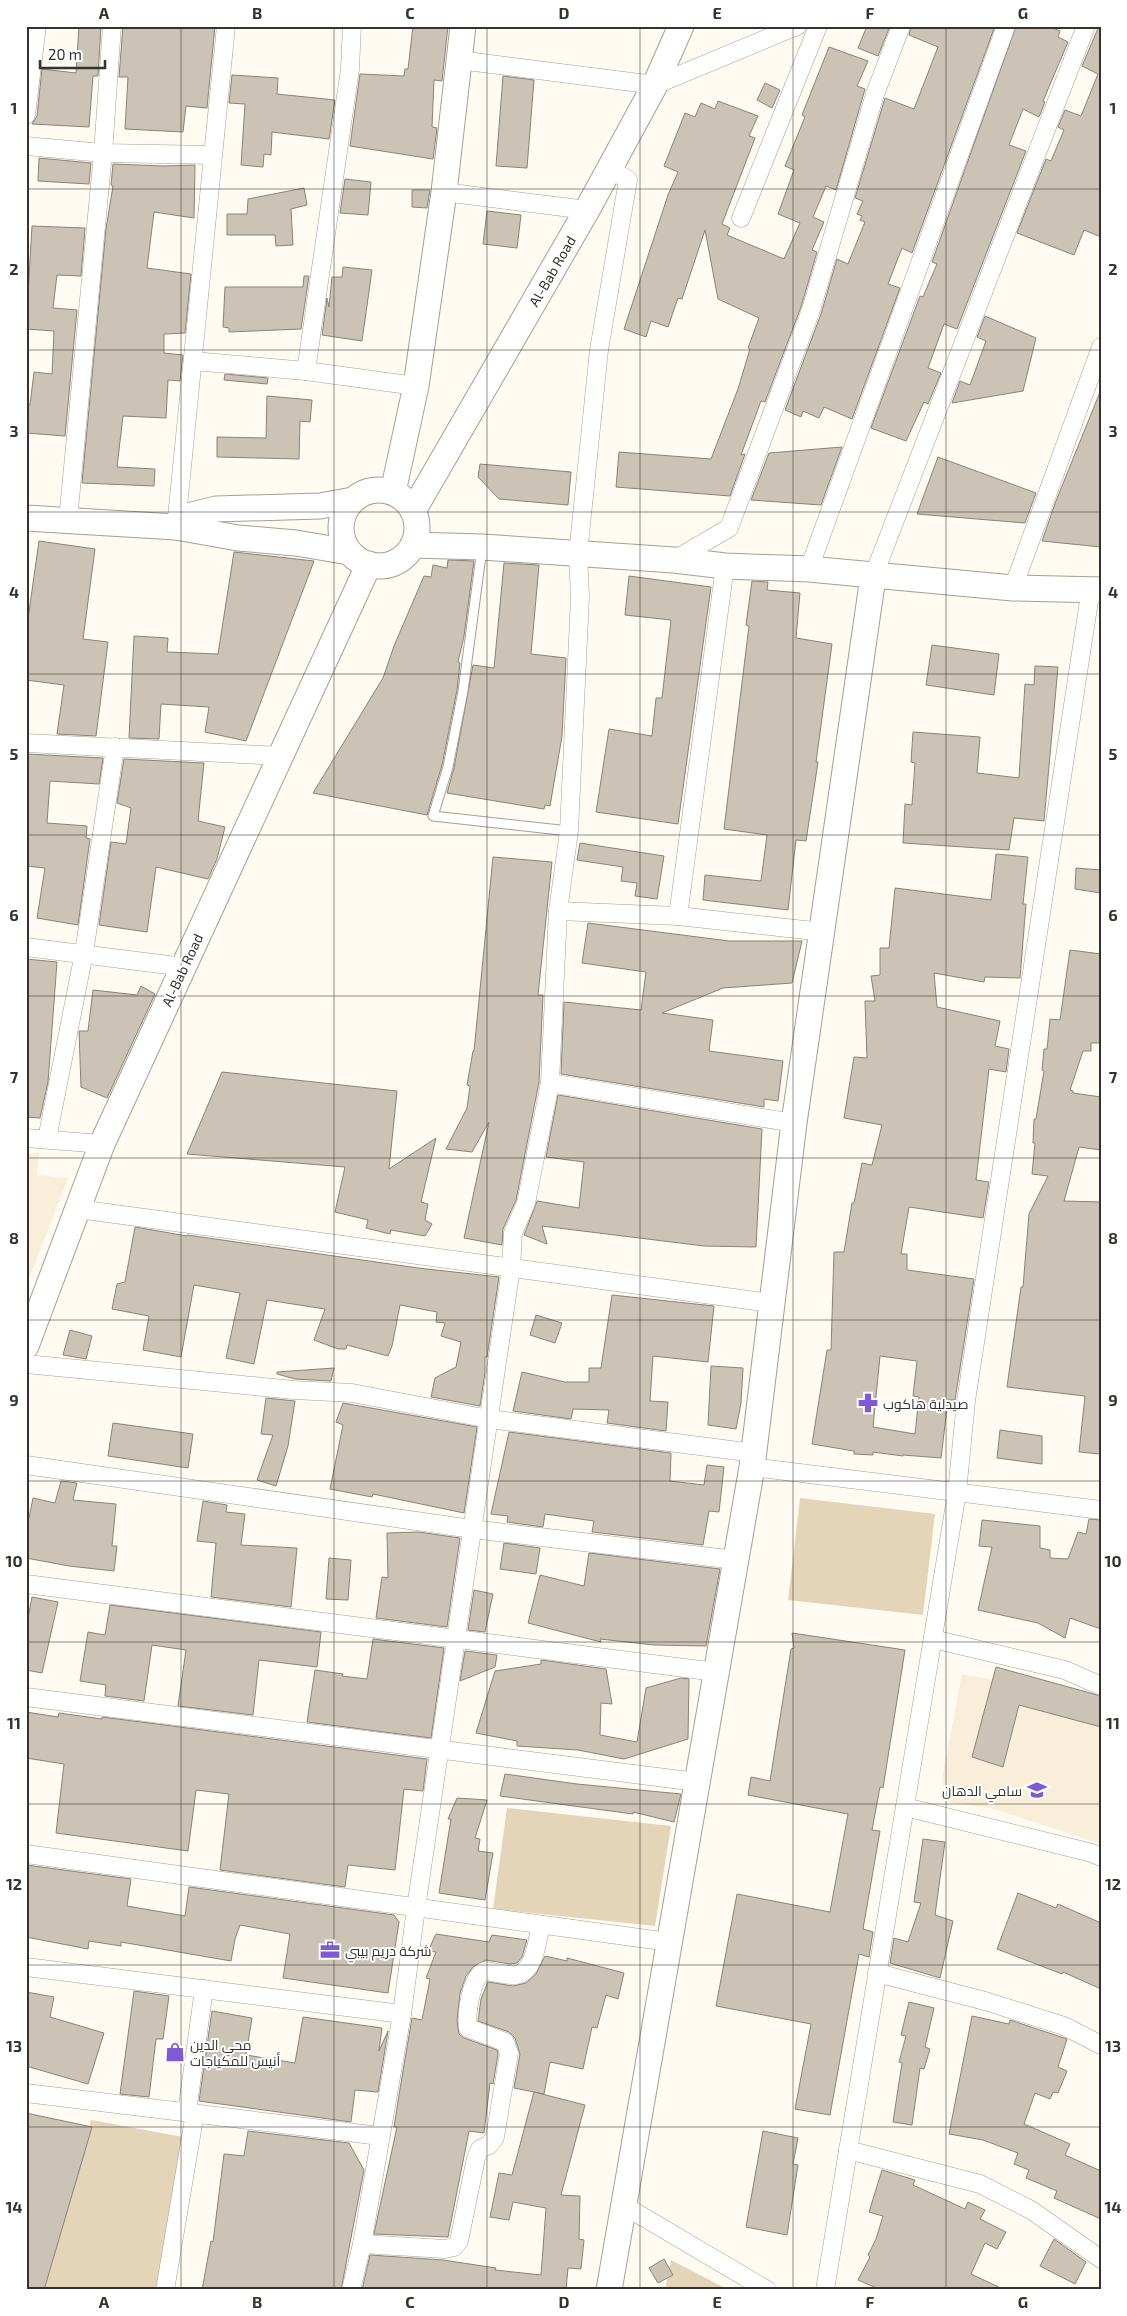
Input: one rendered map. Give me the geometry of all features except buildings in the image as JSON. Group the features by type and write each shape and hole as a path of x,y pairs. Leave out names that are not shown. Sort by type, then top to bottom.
{"main road":[{"path":"393,492 416,386 444,192 463,26"},
{"name":"Al-Bab Road","path":"413,511 610,169 655,85 681,26"},
{"path":"26,518 176,527 238,538 296,543 359,558 382,566 394,562 405,555 413,545 417,528 413,511 405,500 393,492 379,490 365,492 353,500 345,512 341,526 343,540 359,558"},
{"path":"176,527 192,515 216,509 320,506 353,500"},
{"path":"413,545 482,547 674,560 725,566 808,569 873,577 1013,588 1096,589"},
{"name":"Al-Bab Road","path":"26,1346 102,1144 281,756 359,558"},
{"path":"609,2290 753,1460 794,1123 873,577"}],"street":[{"path":"26,115 37,26"},
{"path":"68,520 103,153 112,26"},
{"path":"176,527 226,26"},
{"path":"306,371 350,69 352,26"},
{"path":"459,60 655,85 797,26"},
{"path":"741,218 818,26"},
{"path":"674,560 729,528 811,310 875,94 901,26"},
{"path":"808,569 1006,26"},
{"path":"873,577 1086,26"},
{"path":"26,146 103,153 213,155"},
{"path":"351,2290 362,2244 402,2014 439,1748 511,1268 513,1233 526,1203 550,1084 558,911 569,831 580,597 578,554 599,350 628,180 610,169"},
{"path":"444,192 587,210"},
{"path":"1013,588 1101,347"},
{"path":"193,360 306,371 416,386"},
{"path":"678,916 725,566"},
{"path":"825,2290 958,1492 966,1401 1096,589"},
{"path":"26,742 281,756"},
{"path":"47,1139 84,953 115,747"},
{"path":"558,911 678,916 822,932"},
{"path":"26,946 184,967"},
{"path":"550,1084 794,1123"},
{"path":"26,1138 102,1144"},
{"path":"78,1209 771,1303"},
{"path":"26,1364 294,1390 352,1393 489,1419 958,1492 1101,1510"},
{"path":"26,1466 472,1529 736,1560"},
{"path":"26,1584 716,1672"},
{"path":"933,1640 1065,1670 1101,1686"},
{"path":"26,1697 697,1782"},
{"path":"905,1806 1092,1853 1101,1857"},
{"path":"26,1854 669,1942"},
{"path":"362,2244 445,2250 454,2247 459,2241 476,2158 480,2149 489,2145 495,2137 509,2053 504,2042 468,2028 467,2017 476,1978 485,1971 516,1975 525,1972 530,1964 541,1925"},
{"path":"26,1967 402,2014"},
{"path":"877,1973 985,2001 1064,2026 1101,2045"},
{"path":"165,2290 191,2113 204,1989"},
{"path":"26,2093 380,2136"},
{"path":"848,2150 980,2184 1031,2210 1101,2259"},
{"path":"623,2205 767,2290"}],"lane":[{"path":"482,547 463,691 448,767 433,816 569,831"}],"shaded area":[{"path":"26,1153 39,1153 37,1175 68,1178 26,1287"},
{"path":"800,1498 935,1514 923,1615 788,1600"},
{"path":"962,1674 1081,1697 1101,1705 1101,1844 990,1808 947,1802 942,1779"},
{"path":"507,1808 671,1826 655,1926 493,1909"},
{"path":"91,2120 183,2137 156,2290 40,2290"},
{"path":"671,2260 729,2290 665,2290"}],"place":[{"name":"صيدلية هاكوب","path":"868,1403"},
{"name":"سامي الدهان","path":"1037,1790"},
{"name":"شركة دريم بيبي","path":"330,1950"},
{"name":"محي الدين أنيس للمكياجات","path":"175,2052"}]}
